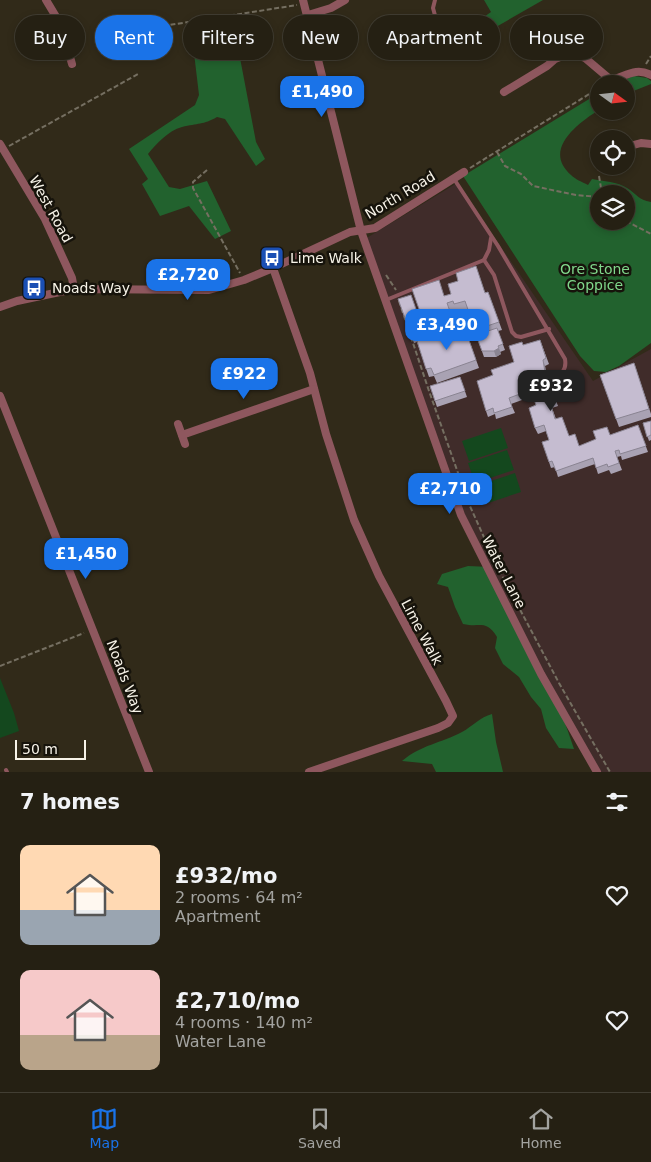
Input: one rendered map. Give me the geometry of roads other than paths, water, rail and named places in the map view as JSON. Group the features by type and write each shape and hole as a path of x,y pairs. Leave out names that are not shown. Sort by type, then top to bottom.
{"street":[{"path":"46,0 61,25 72,64"},
{"path":"308,15 331,8 344,0"},
{"name":"Water Lane","path":"304,2 308,15"},
{"path":"504,92 547,66 555,59 565,55 585,58 611,80 642,70 651,75"},
{"name":"Water Lane","path":"319,60 361,231 462,516 541,674 596,772"},
{"path":"635,145 651,144"},
{"name":"West Road","path":"1,148 45,219 72,278 74,289"},
{"name":"North Road","path":"0,307 17,301 74,289 209,290 244,280 350,232 374,228 464,172"},
{"name":"Lime Walk","path":"274,268 314,389 345,496 361,537 379,576 446,701 452,716 448,723 438,728 309,772"},
{"path":"182,435 314,389"},
{"name":"Noads Way","path":"0,396 149,772"},
{"path":"178,424 185,444"}],"lane":[{"path":"434,15 432,8 435,0"},
{"path":"453,178 491,236 566,359 566,366 562,374 552,380"},
{"path":"386,300 484,260 490,250 491,236"},
{"path":"484,260 494,275 512,332 516,336 521,337 549,329"}],"place":[{"name":"Lime Walk","path":"272,258"},
{"name":"Noads Way","path":"34,288"}],"park label":[{"name":"Ore Stone Coppice","path":"595,278"}]}
